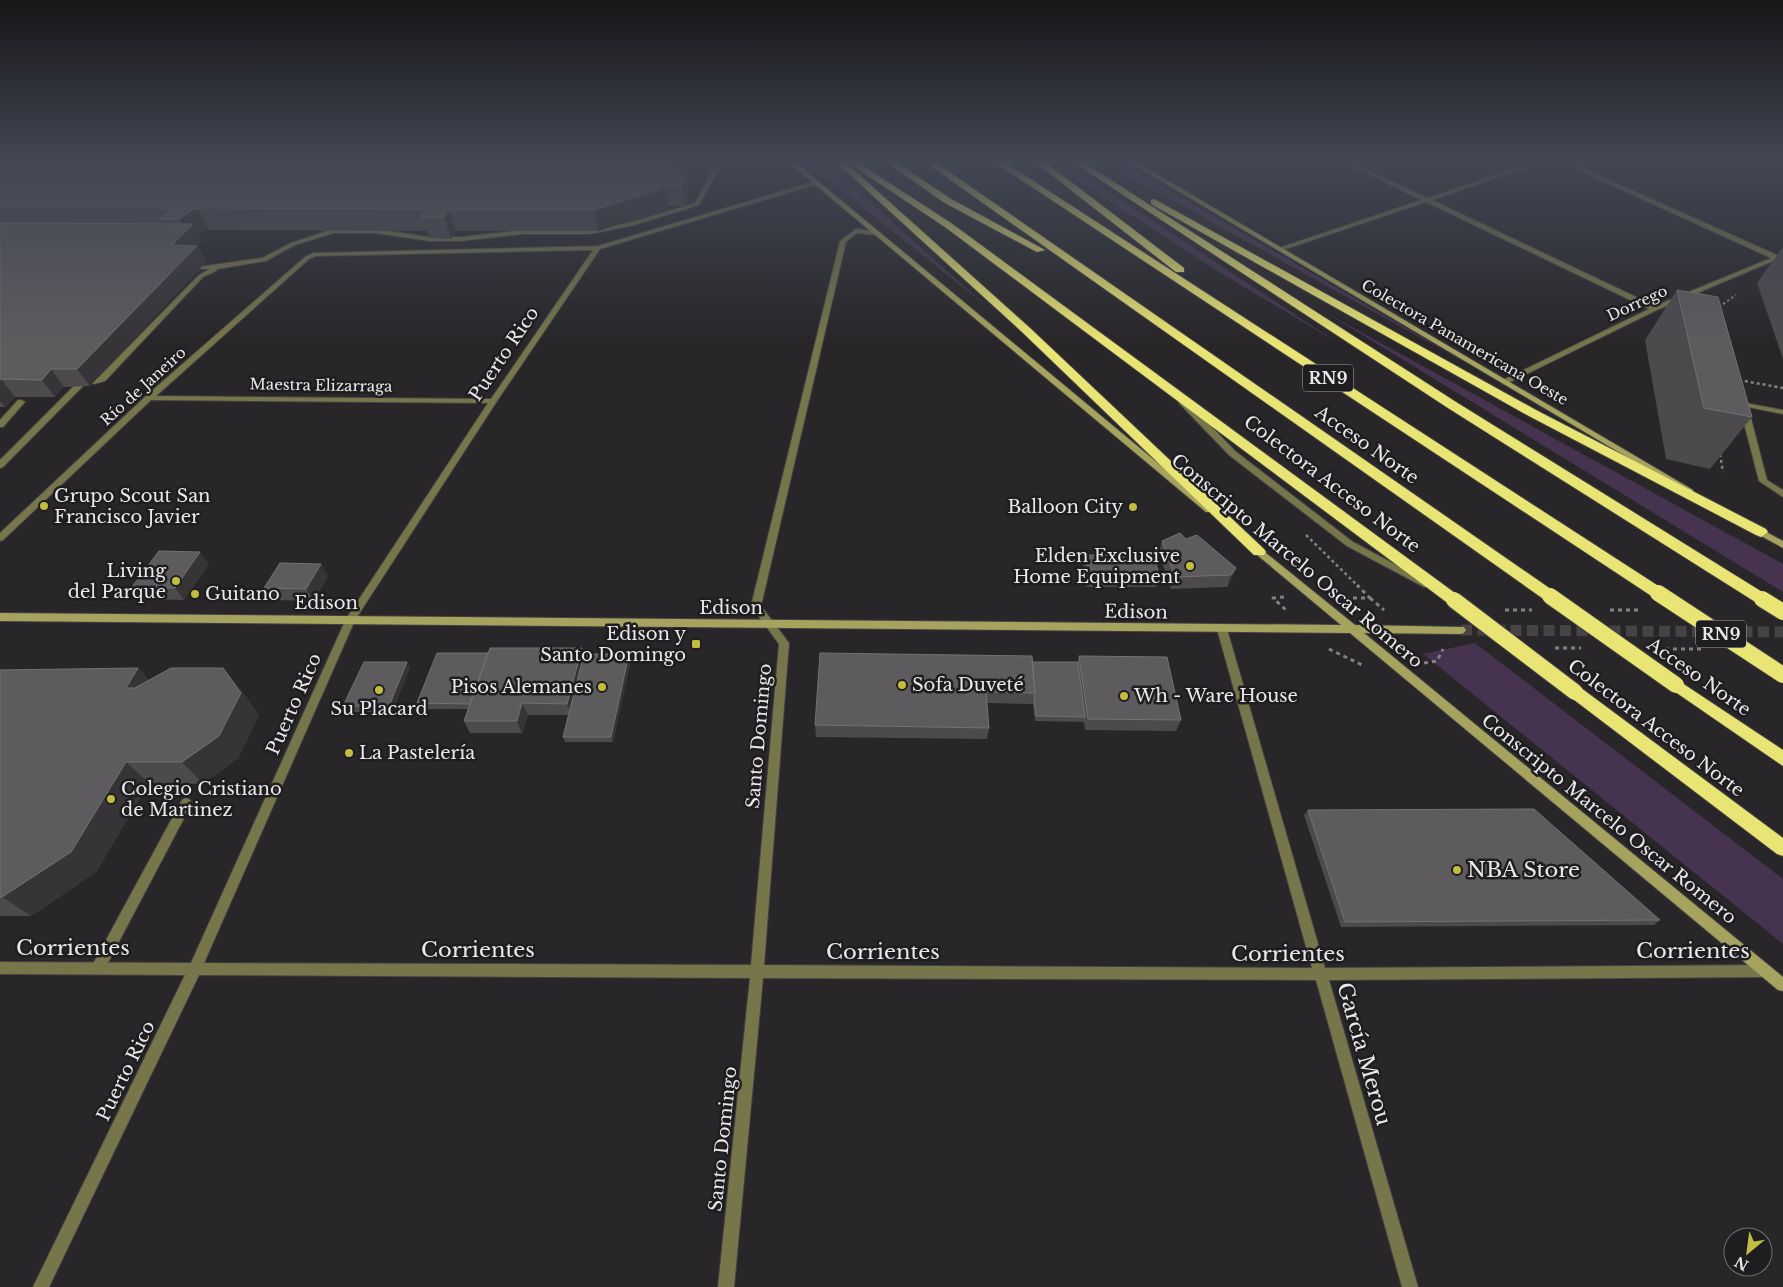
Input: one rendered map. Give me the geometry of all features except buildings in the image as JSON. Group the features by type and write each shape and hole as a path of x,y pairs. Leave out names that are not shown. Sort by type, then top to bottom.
{"highway":[{"path":"908,222 1026,330 1259,552"},
{"name":"Colectora Acceso Norte","path":"943,222 1163,383 1783,848"},
{"path":"988,222 1100,282"},
{"name":"Acceso Norte","path":"1015,222 1783,759"},
{"name":"Acceso Norte","path":"1090,222 1783,675"},
{"path":"1117,222 1264,336"},
{"path":"1169,222 1452,405 1783,612"},
{"path":"1191,222 1503,398 1634,469 1761,532"}],"street":[{"path":"200,268 264,260 293,244 333,231 375,231 430,239 461,239 515,233 590,232 609,230 636,222"},
{"path":"598,248 685,222"},
{"name":"Conscripto Marcelo Oscar Romero","path":"862,222 1350,630 1783,985"},
{"name":"Colectora Panamericana Oeste","path":"1235,222 1783,545"},
{"path":"1281,249 1362,222"},
{"path":"1471,222 1655,309"},
{"path":"1700,222 1779,256"},
{"name":"Santo Domingo","path":"726,1287 757,972 784,643 756,606 843,241 856,231 875,233"},
{"name":"Río de Janeiro","path":"0,538 149,398 307,258 315,254 598,248"},
{"name":"Puerto Rico","path":"41,1287 195,969 351,619 493,401 598,248"},
{"name":"Dorrego","path":"1506,382 1655,309 1779,256"},
{"path":"94,382 102,379 201,276 219,267"},
{"path":"0,465 94,371"},
{"name":"Maestra Elizarraga","path":"149,398 493,401"},
{"path":"0,425 21,402 10,402"},
{"path":"1783,412 1743,404 1763,481 1783,494"},
{"name":"Edison","path":"0,617 351,619 1222,630 1462,630"},
{"name":"García Merou","path":"1222,630 1410,1287"},
{"path":"98,968 186,803"},
{"name":"Corrientes","path":"0,968 1320,974 1766,971"}],"path":[{"path":"1714,311 1736,294"}],"shaded area":[{"path":"881,222 892,222 985,305"},
{"path":"1142,222 1154,222 1337,342 1227,277"},
{"path":"1212,222 1224,222 1468,364"},
{"path":"1328,314 1783,564 1783,592"},
{"path":"1475,643 1783,879 1783,944 1423,654"}],"tunnel":[{"path":"1461,630 1783,632"}],"place":[{"name":"Grupo Scout San Francisco Javier","path":"44,506"},
{"name":"Balloon City","path":"1133,507"},
{"name":"Elden Exclusive Home Equipment","path":"1190,566"},
{"name":"Living del Parque","path":"176,581"},
{"name":"Guitano","path":"195,594"},
{"name":"Edison y Santo Domingo","path":"696,644"},
{"name":"Sofa Duveté","path":"902,685"},
{"name":"Pisos Alemanes","path":"602,687"},
{"name":"Su Placard","path":"379,690"},
{"name":"Wh - Ware House","path":"1124,696"},
{"name":"La Pastelería","path":"349,753"},
{"name":"Colegio Cristiano de Martinez","path":"111,799"},
{"name":"NBA Store","path":"1457,870"}]}
